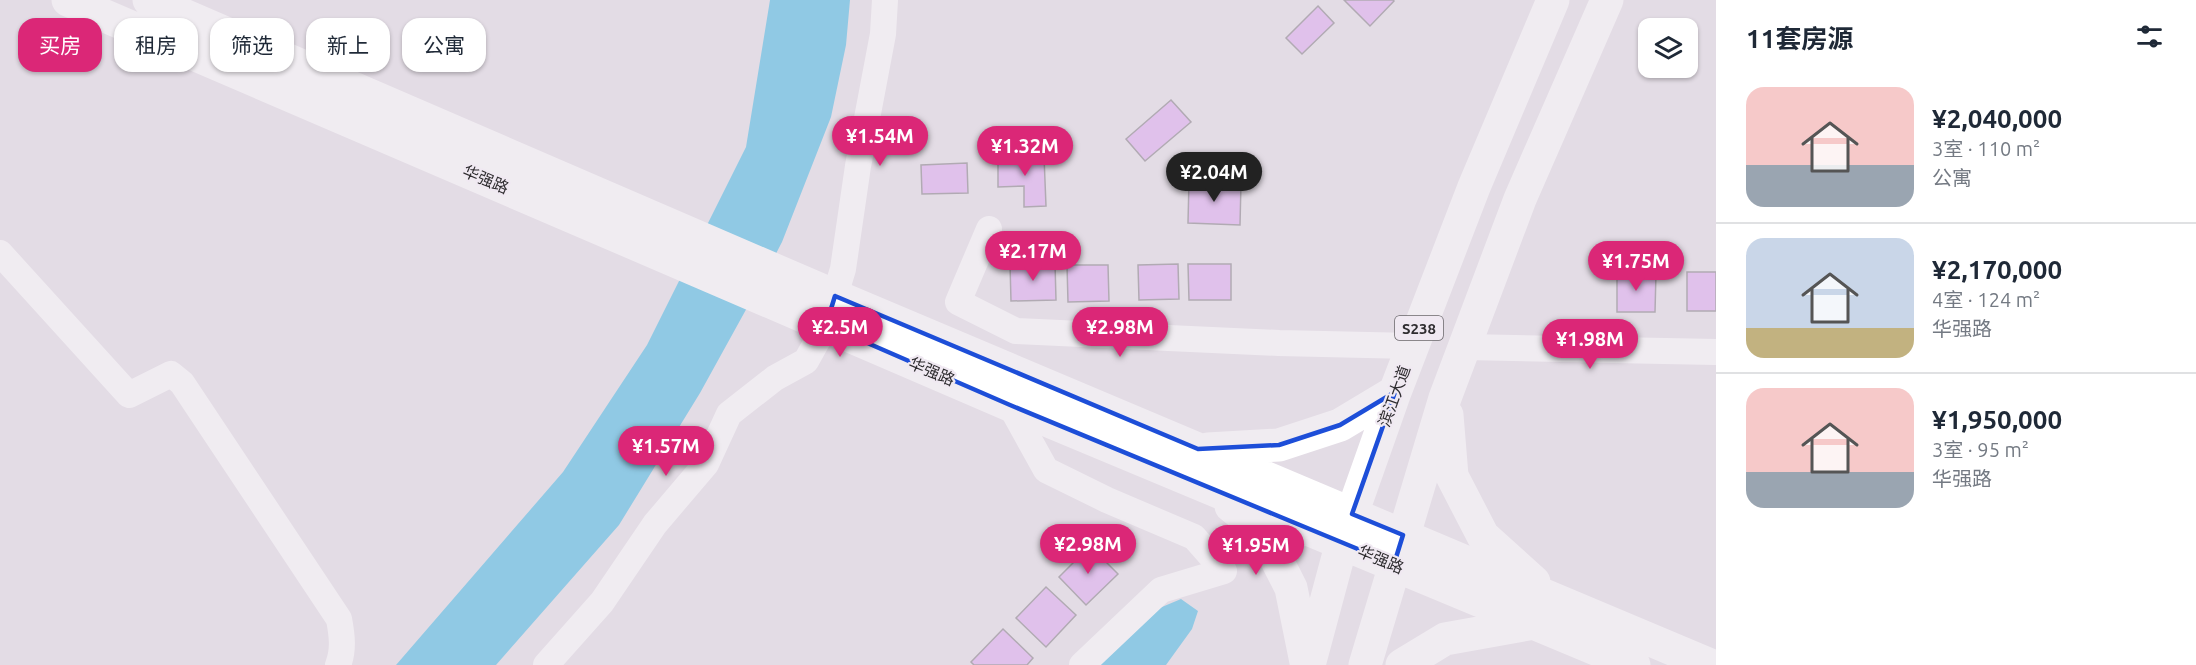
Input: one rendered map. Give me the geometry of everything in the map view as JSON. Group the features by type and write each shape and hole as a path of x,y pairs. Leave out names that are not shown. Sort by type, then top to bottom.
{"main road":[{"name":"华强路","path":"68,0 830,310 1198,449 1347,528 1544,611 1710,665"},
{"name":"华强路","path":"150,0 830,310 1010,405 1206,486 1347,528"},
{"name":"滨江大道","path":"1307,665 1347,528 1395,392 1474,187 1552,0"},
{"name":"S238","path":"1365,665 1445,398 1520,199 1607,0"},
{"path":"1198,449 1279,445 1340,425 1395,392"},
{"path":"1402,665 1445,639 1544,611 1483,536 1452,476 1445,398"},
{"path":"1206,486 1262,531 1291,588 1307,665"},
{"name":"华强路","path":"1544,611 1634,665"}],"street":[{"path":"546,665 602,602 655,524 706,464 729,414 775,378 806,360 830,310 843,269 858,166 883,34 885,0"},
{"path":"989,229 958,302 1016,331 1279,343 1412,346"},
{"path":"0,253 129,395 171,374 182,383 339,619 342,636 341,657 338,665"},
{"path":"1465,347 1716,352"},
{"path":"1010,405 1046,470 1107,500 1194,537 1224,571 1161,590 1082,665"}],"highlighted area":[{"path":"835,296 1198,449 1279,445 1340,425 1395,392 1352,514 1403,535 1394,564 1010,405 826,325"}],"water":[{"path":"770,0 850,0 846,45 831,117 782,242 700,393 619,525 496,665 396,665 563,472 647,345 746,147"},
{"path":"1181,599 1198,611 1192,629 1166,665 1097,665 1150,612"}],"building":[{"path":"1344,0 1393,0 1394,1 1370,26"},
{"path":"1318,6 1334,23 1302,54 1286,38"},
{"path":"1171,100 1191,122 1145,161 1126,139"},
{"path":"1044,156 1046,206 1024,207 1024,186 998,187 998,157"},
{"path":"967,163 968,193 922,194 921,165"},
{"path":"1189,181 1241,183 1240,225 1188,223"},
{"path":"1055,263 1056,300 1011,301 1010,264"},
{"path":"1178,264 1179,299 1139,300 1138,265"},
{"path":"1188,264 1231,264 1231,300 1189,300"},
{"path":"1067,265 1108,265 1109,301 1068,302"},
{"path":"1687,272 1716,272 1716,311 1687,311"},
{"path":"1617,273 1656,273 1655,312 1617,312"},
{"path":"1090,546 1118,574 1086,605 1059,577"},
{"path":"1046,587 1076,615 1046,647 1016,618"},
{"path":"1003,629 1033,658 1027,665 974,665 971,662"}]}
